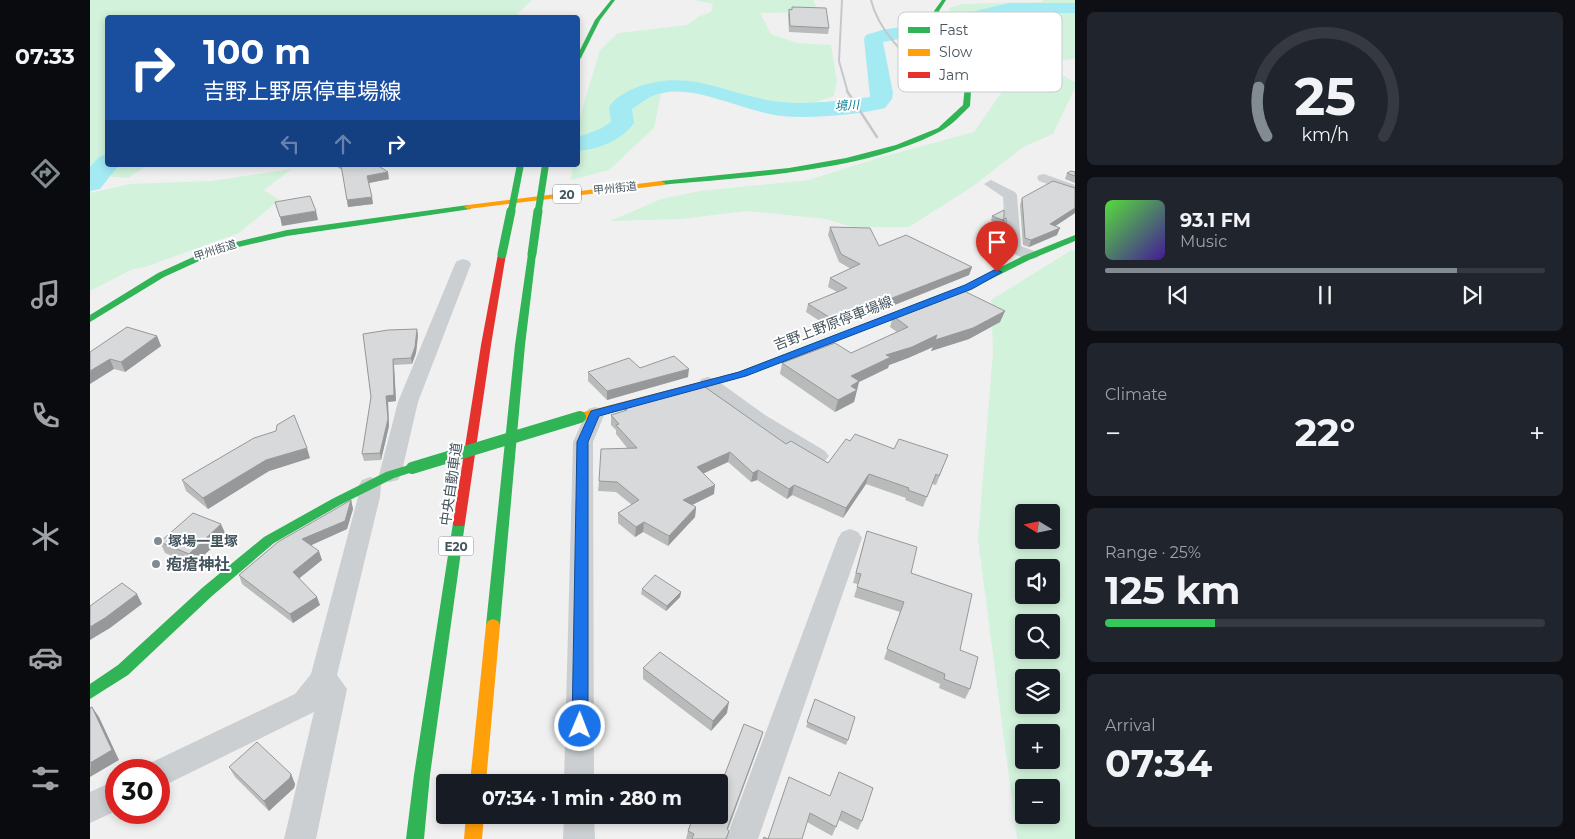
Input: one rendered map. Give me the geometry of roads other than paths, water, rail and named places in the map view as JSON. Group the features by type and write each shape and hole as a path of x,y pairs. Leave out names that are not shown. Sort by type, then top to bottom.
{"main road":[{"path":"580,53 598,20 613,0"},
{"name":"甲州街道","path":"935,12 936,8 944,0"},
{"name":"甲州街道","path":"90,320 171,268 191,258 240,242 486,203 845,160 910,144 947,126 970,102 972,92"},
{"name":"中央自動車道","path":"415,839 424,765 484,364 502,254 521,167"},
{"path":"479,774 519,355 546,167"},
{"name":"吉野上野原停車場線","path":"380,480 412,468 587,415 742,374 968,287 1032,255 1075,238"},
{"path":"90,692 122,670 207,592 269,540 336,502 380,480"},
{"path":"473,839 474,824"}],"street":[{"path":"1044,178 1075,190"},
{"path":"991,184 1010,196 1014,248 1032,255"},
{"path":"170,769 305,703 323,679 370,496 380,480 408,402 463,264"},
{"path":"708,383 758,420 818,456"},
{"path":"579,774 583,442 587,415"},
{"path":"742,839 850,538"},
{"path":"300,839 333,689 323,679"},
{"path":"90,808 105,800"},
{"path":"579,824 579,839"}],"waterway":[{"name":"境川","path":"993,12 1010,8 1075,8"},
{"name":"境川","path":"580,144 595,140 615,130 623,121 620,107 640,93 660,86 680,85 700,88 760,106 782,109 818,109 877,103 881,99 882,93 873,39 898,33"},
{"name":"境川","path":"90,183 105,166"},
{"name":"境川","path":"90,178 94,177"}],"railway":[{"path":"842,0 839,61 848,92"},
{"path":"871,0 887,34 898,46"},
{"path":"848,92 877,137"}],"place":[{"name":"塚場一里塚","path":"158,541"},
{"name":"疱瘡神社","path":"156,564"}]}
